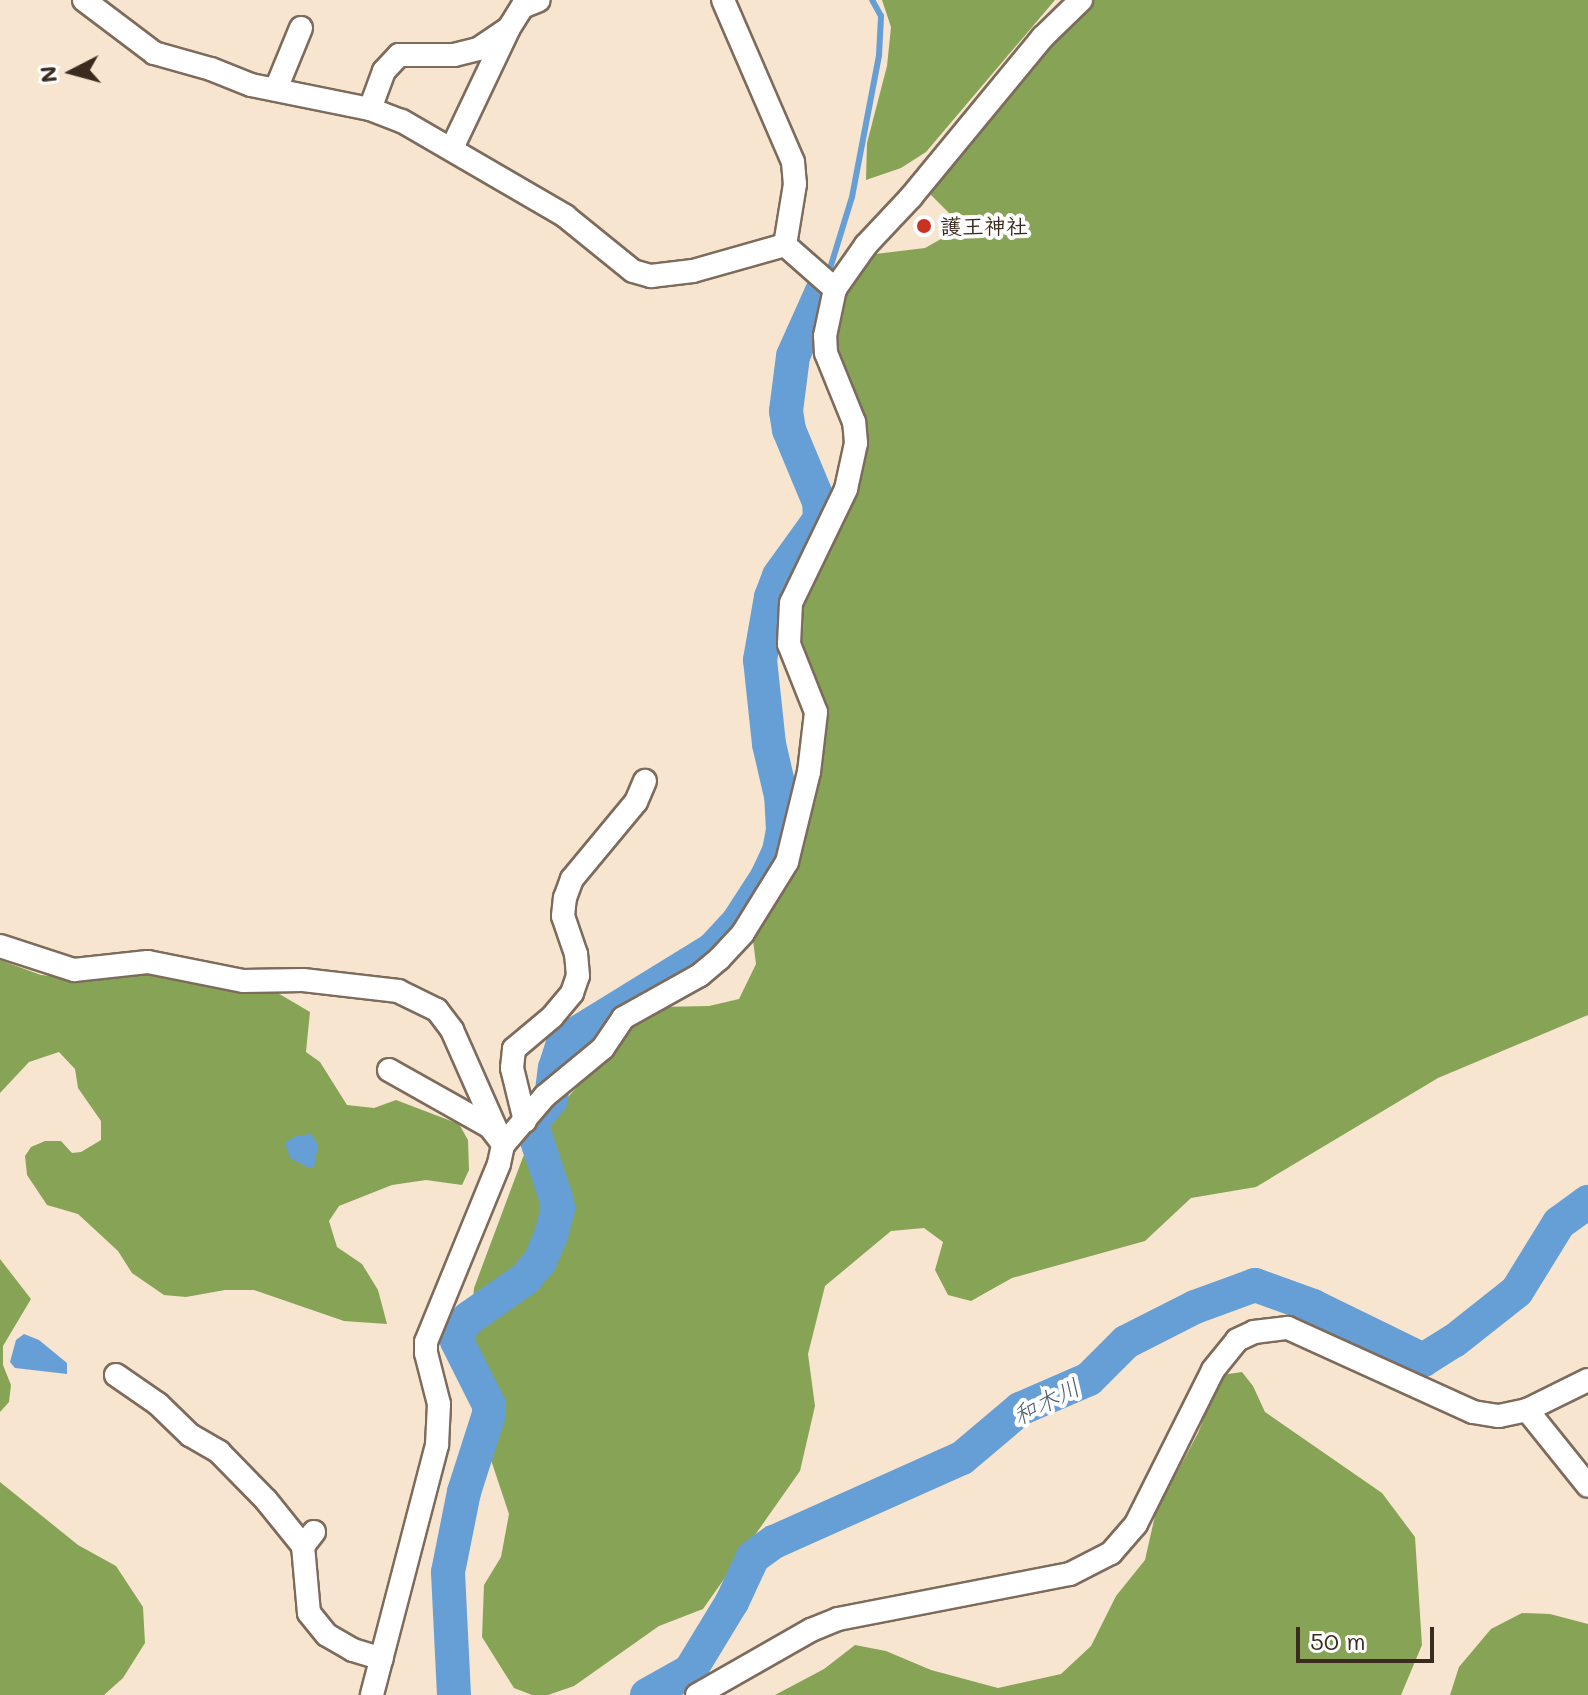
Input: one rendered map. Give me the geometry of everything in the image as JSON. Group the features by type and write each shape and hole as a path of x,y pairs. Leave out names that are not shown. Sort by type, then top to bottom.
{"street":[{"path":"84,0 154,53 211,69 251,85 370,109 402,121 565,216 633,271 651,276 693,271 785,245"},
{"path":"452,148 509,28 522,7 539,0"},
{"path":"723,0 793,162 795,184 785,245"},
{"path":"372,1695 437,1445 439,1404 428,1365 426,1342 499,1164 503,1145 554,1090 603,1048 623,1018 700,975 719,959 750,923 787,862 809,772 816,712 789,644 791,603 846,489 856,443 854,422 826,353 829,284 866,245 1043,37 1081,0"},
{"path":"276,89 301,28"},
{"path":"370,109 384,71 399,55 467,53 509,28"},
{"path":"785,245 829,284"},
{"path":"525,1121 512,1068 514,1049 552,1017 572,993 578,976 576,954 563,916 565,898 572,879 636,802 645,781"},
{"path":"0,946 74,970 148,962 243,981 303,980 398,991 437,1010 452,1030 503,1145"},
{"path":"389,1070 490,1127 503,1145"},
{"path":"697,1695 811,1630 838,1619 1070,1574 1111,1553 1136,1524 1213,1370 1237,1340 1254,1332 1288,1328 1473,1412 1499,1416 1527,1410 1588,1380"},
{"path":"116,1375 149,1396 190,1435 219,1452 308,1539 309,1613 317,1626 353,1650 382,1659"},
{"path":"1527,1410 1588,1486"}],"green space":[{"path":"882,0 1055,0 926,152 901,168 866,180 867,143 887,66 891,27"},
{"path":"1092,0 1588,0 1588,1015 1438,1078 1256,1187 1191,1198 1145,1241 1012,1278 971,1301 948,1295 935,1270 943,1242 924,1228 891,1231 825,1286 808,1354 815,1406 800,1471 703,1609 659,1626 574,1686 548,1695 532,1695 514,1688 482,1637 484,1585 501,1557 509,1514 489,1454 469,1344 474,1288 523,1157 565,1100 606,1056 632,1022 660,1007 709,1006 739,999 756,964 752,932 813,793 798,638 803,606 858,486 865,428 857,397 836,354 835,328 846,288 867,255 925,248 948,235 950,214 928,192 1060,31"},
{"path":"0,960 41,975 62,977 141,971 248,991 276,992 310,1012 306,1052 320,1062 347,1105 374,1108 396,1100 459,1124 468,1140 469,1170 462,1185 426,1180 392,1185 339,1206 329,1221 337,1247 362,1264 378,1290 387,1324 344,1321 254,1290 225,1290 186,1297 164,1295 132,1273 118,1251 78,1214 47,1205 27,1175 25,1156 31,1147 45,1141 61,1141 72,1153 81,1152 101,1140 101,1121 78,1088 75,1069 59,1052 29,1062 0,1093"},
{"path":"0,1259 31,1299 3,1346 3,1365 11,1385 9,1402 0,1412"},
{"path":"1242,1372 1253,1386 1265,1412 1382,1493 1415,1537 1422,1645 1401,1695 775,1695 824,1669 855,1645 886,1651 931,1670 998,1688 1061,1674 1091,1646 1116,1596 1145,1560 1156,1511 1198,1433 1221,1375"},
{"path":"0,1482 78,1545 116,1566 143,1607 145,1643 123,1678 104,1695 0,1695"},
{"path":"1522,1613 1550,1614 1588,1624 1588,1695 1450,1695 1459,1667 1491,1629"}],"water":[{"path":"311,1134 318,1145 314,1167 309,1168 290,1158 285,1143 296,1136"},
{"path":"24,1334 39,1340 67,1363 67,1374 15,1368 10,1362 16,1340"}],"waterway":[{"path":"828,275 852,197 879,55 881,16 872,0"},
{"path":"454,1695 448,1572 464,1492 489,1414 489,1405 457,1341 460,1328 469,1318 525,1279 540,1261 551,1235 558,1208 531,1123 551,1099 555,1068 562,1047 572,1036 712,950 738,922 767,877 779,851 783,831 781,796 769,744 760,660 771,597 779,576 820,519 819,502 789,430 786,411 793,356 823,289"},
{"name":"和木川","path":"647,1695 690,1671 732,1602 753,1557 774,1542 962,1458 1020,1409 1089,1379 1126,1342 1195,1307 1255,1285 1313,1306 1423,1360 1454,1341 1517,1291 1559,1223 1588,1202"}],"place":[{"name":"護王神社","path":"924,226"}]}
